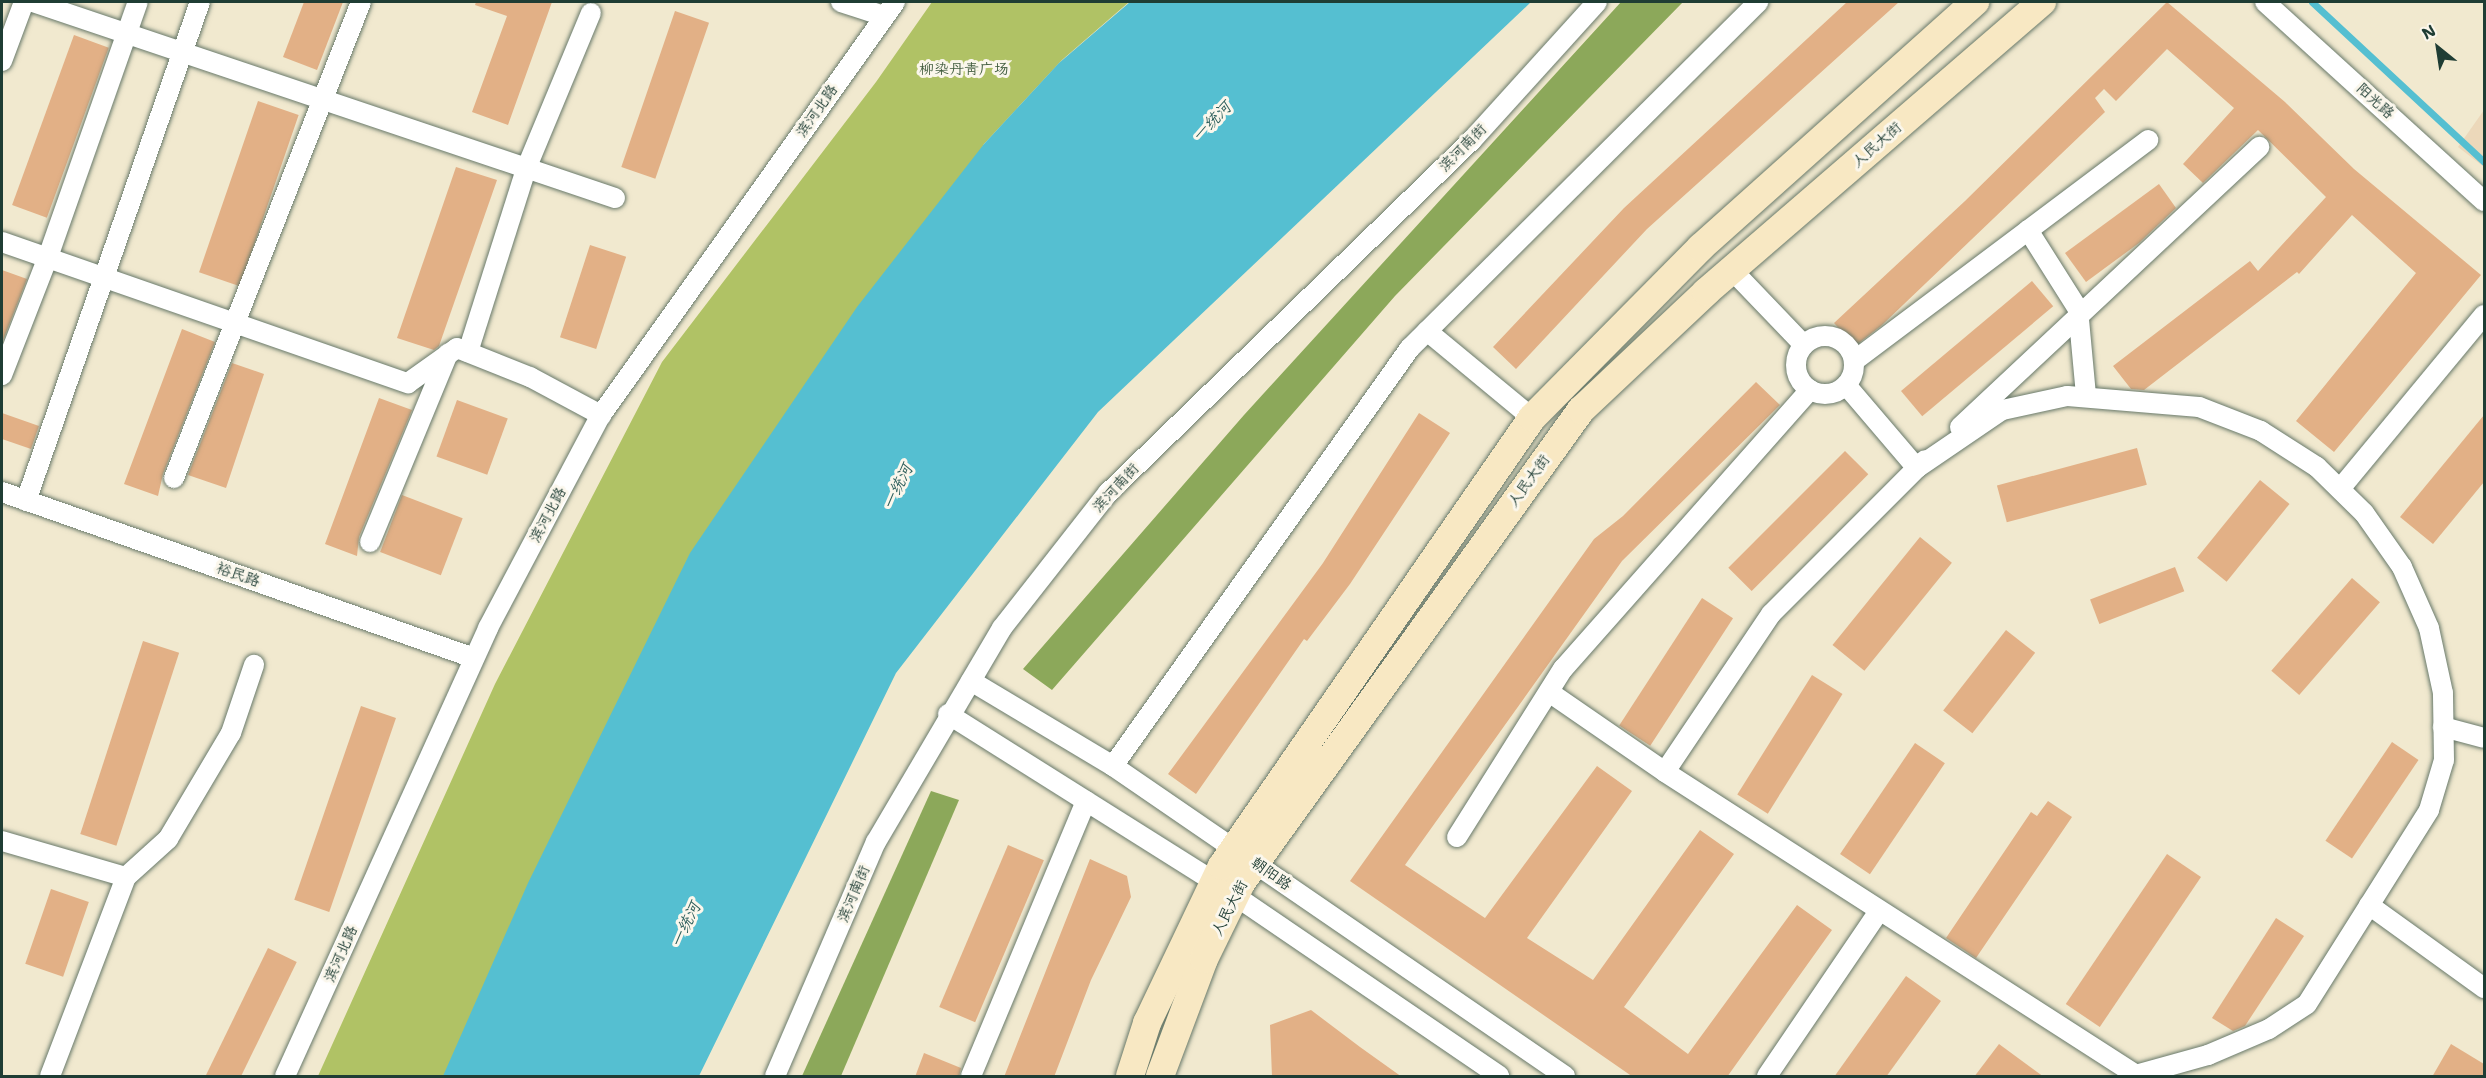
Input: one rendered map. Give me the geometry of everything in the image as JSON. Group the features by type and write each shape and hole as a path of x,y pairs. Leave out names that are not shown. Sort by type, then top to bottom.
{"street":[{"path":"2,61 24,2"},
{"path":"33,2 615,198"},
{"path":"2,375 48,257 138,2"},
{"path":"26,501 200,2"},
{"path":"174,478 361,2"},
{"path":"842,2 889,9"},
{"name":"滨河南街","path":"775,1077 876,842 948,714 971,681 1002,628 1108,493 1472,140 1597,2"},
{"path":"1113,766 1410,348 1759,2"},
{"name":"人民大街","path":"1130,1077 1147,1023 1245,856 1532,418 1701,247 1975,2"},
{"name":"人民大街","path":"1245,856 1581,410 1732,270 2042,2"},
{"name":"阳光路","path":"2265,2 2484,201"},
{"name":"滨河北路","path":"285,1077 474,658 601,415 889,9"},
{"path":"468,352 526,169 591,13"},
{"path":"1846,385 1854,361 2148,140"},
{"path":"1665,772 1771,615 1917,468 1990,410 2079,316 2259,147"},
{"path":"2028,230 2079,316 2086,395"},
{"path":"2,242 408,382 457,348 530,376 601,415"},
{"path":"1732,270 1804,345"},
{"path":"2340,489 2484,315"},
{"path":"1427,331 1532,418"},
{"path":"1846,385 1822,394 1810,390 1796,369 1804,345 1815,338 1828,336 1850,349 1854,361"},
{"path":"370,542 448,354"},
{"path":"1846,385 1917,468"},
{"path":"1457,837 1563,669 1810,390"},
{"path":"1549,692 1665,772 2136,1075 2208,1055 2269,1029 2307,1004 2428,810 2444,760 2443,693 2429,628 2402,567 2364,513 2317,467 2261,431 2199,406 2134,403 2086,395 1990,410"},
{"name":"裕民路","path":"2,492 474,658"},
{"path":"50,1077 126,877 168,839 231,733 254,664"},
{"name":"朝阳路","path":"971,681 1113,766 1565,1077"},
{"path":"948,714 1225,889 1499,1077"},
{"path":"2443,727 2484,738"},
{"path":"971,1077 1086,801"},
{"path":"2,841 126,877"},
{"name":"人民大街","path":"1160,1077 1204,959 1225,889"},
{"path":"2369,905 2484,988"},
{"path":"1767,1077 1879,911"}],"shaded area":[{"path":"2484,110 2484,167 2458,147"}],"green space":[{"name":"柳染丹青广场","path":"932,2 1129,2 1062,60 984,144 447,1076 318,1076 495,684 662,362 876,82"},
{"path":"1621,2 1683,2 1395,296 1052,690 1023,669 1244,415"},
{"path":"931,791 959,800 841,1076 802,1076"}],"water":[{"name":"一统河","path":"1130,2 1531,2 1098,412 896,673 699,1076 443,1076 528,883 690,553 857,307 984,144 1059,63"}],"building":[{"path":"304,2 343,2 317,70 283,57"},
{"path":"476,2 552,2 508,125 472,112 507,16 475,5"},
{"path":"1847,2 1899,2 1647,229 1516,369 1493,347 1624,208"},
{"path":"2167,2 2285,102 2354,169 2481,275 2334,452 2296,421 2416,273 2352,215 2299,274 2297,272 2144,390 2131,389 2113,366 2250,261 2258,271 2326,197 2258,130 2203,183 2183,164 2234,108 2167,49 2116,101 2104,89 2095,98 2105,112 1881,326 1855,346 1834,323 1965,201"},
{"path":"675,11 709,23 655,179 621,167"},
{"path":"74,35 109,48 47,218 12,205"},
{"path":"258,101 299,115 240,286 199,272"},
{"path":"456,167 497,180 439,346 434,350 397,338"},
{"path":"2159,184 2176,208 2139,243 2086,282 2065,253"},
{"path":"590,245 626,257 596,349 560,337"},
{"path":"2,270 27,279 2,343"},
{"path":"2032,281 2053,306 1922,416 1901,391"},
{"path":"182,329 215,342 163,474 158,496 124,484"},
{"path":"232,363 264,374 226,488 188,475"},
{"path":"1756,382 1780,405 1622,561 1405,865 1485,918 1597,766 1632,791 1527,938 1593,980 1700,830 1734,854 1624,1007 1688,1054 1797,905 1832,930 1727,1077 1633,1077 1350,881 1594,539 1623,516"},
{"path":"379,398 412,410 359,537 357,556 325,544"},
{"path":"457,400 508,418 487,475 436,456"},
{"path":"2,413 39,426 31,449 2,439"},
{"path":"1419,413 1450,433 1350,584 1307,641 1304,639 1196,794 1168,774 1323,563"},
{"path":"2484,415 2484,482 2433,544 2400,517"},
{"path":"2137,448 2147,485 2007,522 1997,486"},
{"path":"1845,451 1868,474 1752,591 1728,568"},
{"path":"2260,480 2290,504 2227,582 2197,558"},
{"path":"402,495 463,518 441,575 380,552"},
{"path":"1920,537 1952,563 1864,671 1833,645"},
{"path":"2175,567 2184,591 2099,624 2090,600"},
{"path":"2352,578 2380,602 2299,695 2271,671"},
{"path":"1702,598 1733,618 1650,746 1619,725"},
{"path":"2006,630 2035,653 1972,733 1943,710"},
{"path":"143,641 179,653 116,846 80,834"},
{"path":"1812,675 1843,694 1768,814 1737,795"},
{"path":"361,706 396,718 329,912 294,900"},
{"path":"2392,742 2419,760 2352,859 2325,841"},
{"path":"1915,743 1945,763 1870,874 1840,854"},
{"path":"2048,801 2072,817 1976,958 1946,938 2031,812 2037,816"},
{"path":"1008,845 1044,860 975,1022 939,1007"},
{"path":"2167,854 2201,877 2100,1027 2066,1004"},
{"path":"1090,859 1127,876 1131,897 1091,980 1054,1077 1004,1077"},
{"path":"51,889 89,902 63,977 25,964"},
{"path":"2276,918 2304,936 2245,1026 2233,1031 2212,1018"},
{"path":"268,948 297,962 241,1076 206,1076"},
{"path":"1906,976 1941,1001 1886,1077 1834,1077"},
{"path":"1311,1010 1402,1077 1272,1077 1270,1025"},
{"path":"1999,1044 2044,1077 1974,1077"},
{"path":"2451,1044 2484,1064 2484,1077 2432,1077"},
{"path":"924,1053 961,1068 959,1077 915,1077"}],"waterway":[{"path":"2312,2 2484,162"}]}
